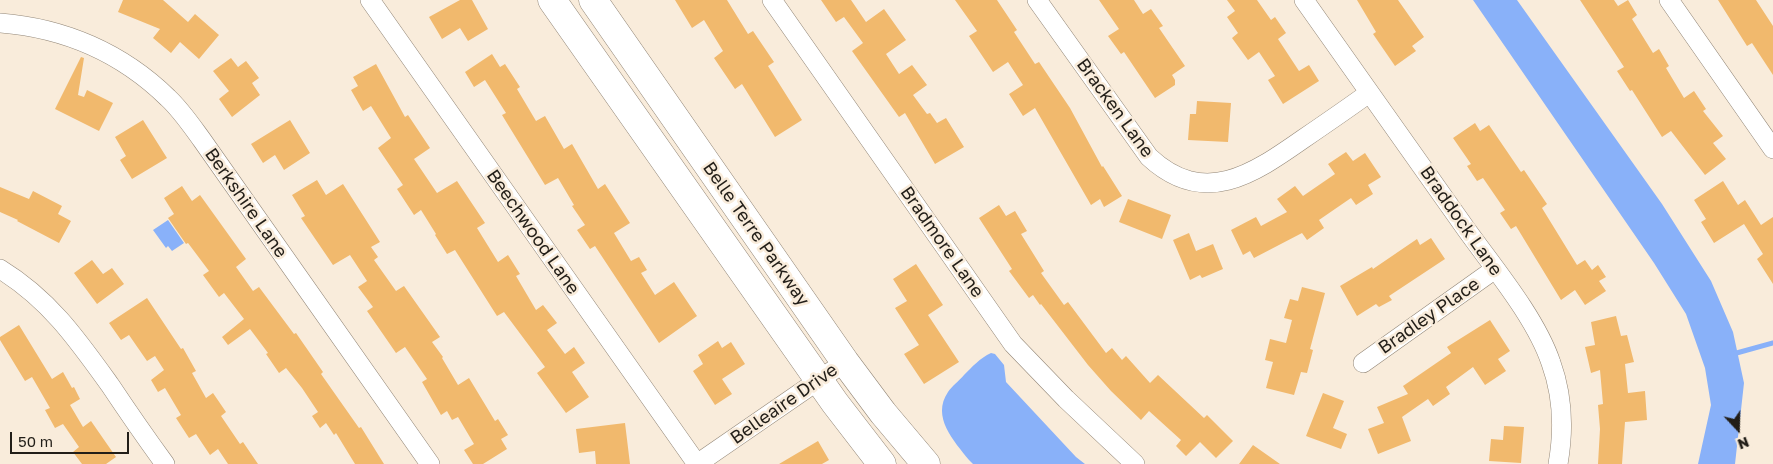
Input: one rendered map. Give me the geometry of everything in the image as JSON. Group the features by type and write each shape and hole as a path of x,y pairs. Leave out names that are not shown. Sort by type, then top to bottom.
{"main road":[{"name":"Belle Terre Parkway","path":"552,0 835,403 882,464"},
{"name":"Belle Terre Parkway","path":"593,0 845,362 926,464"}],"street":[{"name":"Beechwood Lane","path":"370,0 697,464"},
{"name":"Bradmore Lane","path":"772,0 1013,344 1073,406 1135,464"},
{"name":"Bracken Lane","path":"1038,0 1145,152 1158,166 1183,178 1213,183 1240,178 1271,161 1369,93"},
{"name":"Braddock Lane","path":"1304,0 1495,269 1537,332 1551,362 1562,408 1562,436 1558,464"},
{"path":"1669,0 1773,148"},
{"name":"Berkshire Lane","path":"0,23 31,26 55,32 106,52 129,65 169,99 202,140 430,464"},
{"path":"0,269 26,287 62,321 79,342 165,464"},
{"name":"Bradley Place","path":"1363,363 1495,269"},
{"name":"Belleaire Drive","path":"697,464 845,362"}],"water":[{"path":"1473,0 1517,0 1662,204 1711,281 1733,332 1744,383 1735,464 1698,464 1711,405 1705,368 1686,314 1654,263"},
{"path":"168,220 184,243 172,251 168,246 166,248 153,230"},
{"path":"991,353 995,354 1004,365 1006,382 1076,457 1085,464 973,464 969,460 946,428 942,411 943,401 948,392 976,363"}],"building":[{"path":"123,0 163,0 188,22 195,14 219,35 199,59 180,42 171,53 153,38 160,29 118,12"},
{"path":"460,0 472,0 488,29 468,41 460,28 442,39 429,17"},
{"path":"675,0 727,0 748,34 753,31 774,62 768,66 802,120 775,137 742,84 735,89 714,58 723,51 704,20 692,28"},
{"path":"821,0 851,0 866,22 884,9 906,40 886,54 899,74 912,65 927,85 913,95 927,114 930,113 937,123 946,118 964,147 935,164 905,113 899,117 852,51 863,43 844,17 836,22"},
{"path":"955,0 997,0 1017,30 1014,32 1035,64 1039,62 1070,108 1102,167 1122,196 1104,207 1100,199 1091,205 1035,108 1023,116 1009,94 1023,85 1008,62 993,72 969,36 977,31"},
{"path":"1099,0 1134,0 1143,14 1151,9 1163,26 1159,28 1185,66 1172,75 1175,85 1155,98 1124,52 1121,54 1108,36 1119,29"},
{"path":"1227,0 1257,0 1271,20 1275,17 1286,33 1278,39 1299,71 1309,65 1319,81 1283,104 1268,80 1275,76 1259,52 1248,60 1232,38 1238,33 1227,17 1235,11"},
{"path":"1357,0 1398,0 1424,37 1412,46 1416,51 1395,66 1373,34 1376,32"},
{"path":"1580,0 1614,0 1618,6 1628,0 1637,15 1632,19 1653,53 1659,49 1669,66 1666,68 1684,98 1694,91 1706,109 1703,111 1723,136 1713,143 1726,159 1705,175 1671,131 1662,137 1632,90 1630,91 1617,71 1624,67"},
{"path":"1718,0 1756,0 1773,26 1773,75 1752,43 1747,46"},
{"path":"492,54 500,67 505,64 520,87 517,89 536,121 545,116 564,149 572,144 598,189 605,184 630,223 614,233 631,261 639,257 647,270 641,273 655,295 674,282 697,316 659,343 595,246 590,249 577,230 585,225 572,206 574,205 558,178 545,185 502,115 506,113 485,80 474,87 465,72"},
{"path":"81,57 84,58 78,95 84,97 87,90 113,103 99,131 55,109"},
{"path":"231,58 238,67 246,61 259,78 252,83 260,95 232,117 219,99 229,91 213,71"},
{"path":"376,64 405,117 408,115 430,148 414,159 437,193 457,181 485,223 477,228 498,262 508,255 520,274 516,276 536,310 543,305 557,323 547,330 565,354 574,347 585,363 572,372 589,397 566,413 537,373 545,367 504,312 497,316 455,250 447,254 421,210 414,215 397,189 403,185 378,148 391,138 371,106 363,111 351,90 358,86 353,77"},
{"path":"1197,101 1231,103 1228,142 1188,140 1190,114 1196,114"},
{"path":"143,120 167,158 132,179 120,160 126,156 115,137"},
{"path":"290,120 310,153 284,170 275,155 263,163 251,144"},
{"path":"1475,123 1480,131 1489,125 1521,172 1524,170 1547,204 1542,208 1577,265 1585,260 1592,270 1598,265 1606,277 1599,281 1606,291 1585,305 1575,290 1561,300 1516,226 1511,229 1500,213 1505,210 1483,178 1477,181 1467,166 1471,164 1453,138"},
{"path":"1346,152 1353,161 1365,153 1381,177 1368,185 1373,194 1356,205 1351,198 1319,220 1324,228 1307,240 1302,233 1254,258 1250,251 1243,255 1231,230 1256,217 1261,226 1287,212 1277,199 1295,186 1303,196 1335,174 1328,164"},
{"path":"317,180 326,195 343,184 380,242 371,247 378,257 374,260 396,291 404,286 440,337 432,342 443,357 458,385 469,378 495,421 498,419 508,435 501,439 507,449 483,464 473,464 464,450 474,444 458,417 452,420 447,411 441,415 422,382 427,379 405,347 396,353 367,311 373,307 358,287 367,281 350,255 333,265 301,218 305,216 292,195"},
{"path":"1723,181 1738,205 1745,200 1761,225 1773,217 1773,284 1757,259 1763,254 1744,224 1714,243 1701,222 1706,219 1694,200"},
{"path":"182,186 192,201 200,195 246,259 236,267 253,291 259,287 294,334 296,333 323,372 321,374 359,428 361,427 384,464 355,464 336,433 334,435 326,423 320,428 312,416 318,412 302,388 286,368 279,373 266,354 268,353 250,329 228,345 222,337 244,319 224,293 219,297 203,275 209,271 188,243 186,244 168,218 174,214 164,198"},
{"path":"0,187 29,199 33,191 62,206 58,214 71,221 59,243 0,212"},
{"path":"1128,199 1171,215 1162,239 1119,222"},
{"path":"999,205 1006,216 1015,211 1027,231 1021,234 1044,271 1041,273 1064,305 1068,302 1106,353 1112,348 1122,360 1126,356 1150,383 1158,375 1204,418 1207,415 1233,441 1216,458 1200,442 1186,456 1176,446 1181,440 1149,411 1141,420 1088,365 1033,295 1029,298 1009,271 1012,269 979,218"},
{"path":"1189,233 1196,251 1213,244 1223,269 1202,278 1200,275 1190,280 1173,240"},
{"path":"1431,238 1445,259 1389,296 1392,300 1379,307 1376,304 1357,316 1340,286 1372,267 1373,269 1417,239 1420,245"},
{"path":"92,260 103,274 112,268 124,284 97,304 74,273"},
{"path":"916,264 943,305 928,315 959,362 924,384 904,354 919,345 895,308 907,301 893,279"},
{"path":"1302,287 1325,293 1310,349 1313,350 1307,373 1301,372 1294,395 1266,388 1273,362 1265,360 1270,339 1286,343 1292,320 1284,318 1290,299 1298,301"},
{"path":"147,298 181,349 183,348 196,371 192,373 206,398 213,393 226,412 221,416 240,444 243,442 258,464 228,464 218,449 210,455 196,434 189,438 176,418 181,415 165,388 158,392 151,380 164,370 155,356 147,361 129,335 121,340 109,323"},
{"path":"1616,316 1621,336 1627,335 1634,362 1625,364 1628,393 1645,391 1647,420 1625,422 1622,464 1598,464 1600,429 1598,405 1603,404 1600,370 1591,373 1585,347 1595,345 1591,322"},
{"path":"1490,320 1510,351 1498,359 1506,371 1485,385 1473,367 1446,387 1450,394 1433,406 1428,399 1402,417 1411,441 1378,454 1368,429 1384,423 1377,407 1408,394 1403,386 1451,353 1447,347"},
{"path":"19,325 52,379 63,372 72,388 74,387 80,399 70,405 83,427 91,421 116,457 106,464 82,464 73,452 79,447 63,424 55,428 45,410 50,408 32,377 25,381 0,340 0,337"},
{"path":"718,341 722,348 731,342 745,364 722,379 732,394 715,405 693,371 703,364 698,355"},
{"path":"1323,393 1344,401 1333,428 1347,434 1341,449 1306,436"},
{"path":"625,423 630,464 596,464 595,451 579,453 576,429"},
{"path":"1504,426 1524,427 1521,463 1489,461 1491,439 1503,440"},
{"path":"818,441 829,460 822,464 779,464"},
{"path":"1253,445 1280,464 1239,464"}],"waterway":[{"path":"1733,354 1773,343"}]}
